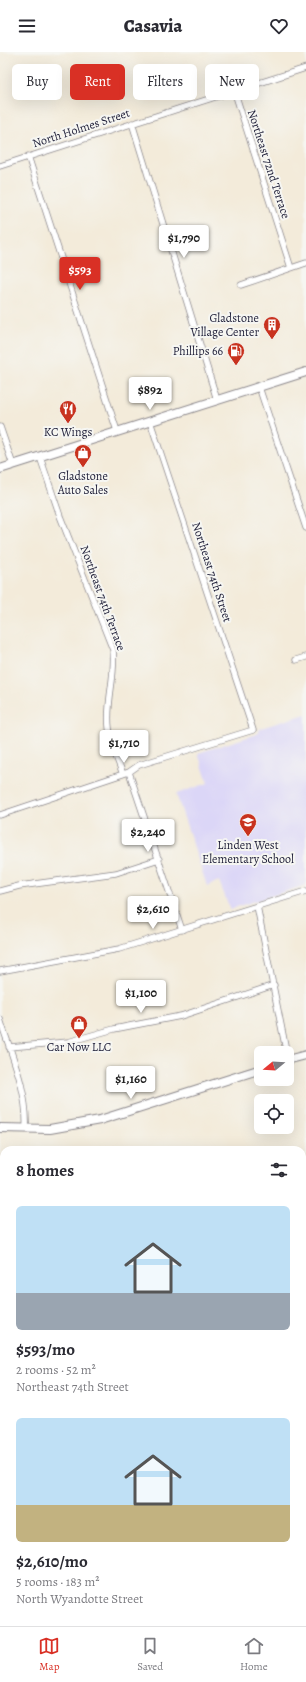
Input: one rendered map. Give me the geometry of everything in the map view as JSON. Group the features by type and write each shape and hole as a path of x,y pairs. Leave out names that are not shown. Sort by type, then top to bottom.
{"main road":[{"path":"0,468 40,457 306,372"},
{"path":"294,1059 306,1055"},
{"path":"0,1128 50,1129 100,1120 254,1071"}],"street":[{"name":"North Holmes Street","path":"259,82 306,68"},
{"name":"North Holmes Street","path":"0,166 205,99"},
{"name":"Northeast 72nd Terrace","path":"237,100 291,268"},
{"path":"132,123 217,400"},
{"path":"28,156 118,431"},
{"path":"241,285 306,263"},
{"path":"259,387 306,528"},
{"name":"Northeast 74th Street","path":"129,772 140,765 253,730 150,422"},
{"path":"0,427 12,465"},
{"name":"Northeast 74th Terrace","path":"40,457 60,516 112,650 114,673 109,726 111,742 123,774"},
{"path":"296,660 306,657"},
{"path":"0,815 129,772 182,930"},
{"path":"0,891 19,886 116,873 159,858"},
{"path":"0,971 120,949 306,891"},
{"path":"257,906 285,1046"},
{"path":"9,1047 68,1042 114,1029 182,1016 274,985"},
{"path":"0,1020 22,1088 26,1128"}],"shaded area":[{"name":"Linden West Elementary School","path":"306,714 306,885 230,909 219,881 207,886 176,794 208,783 198,753 257,734 261,728"}],"place":[{"name":"Gladstone Village Center","path":"272,340"},
{"name":"Phillips 66","path":"236,366"},
{"name":"KC Wings","path":"68,424"},
{"name":"Gladstone Auto Sales","path":"83,468"},
{"name":"Linden West Elementary School","path":"248,837"},
{"name":"Car Now LLC","path":"79,1039"}]}
